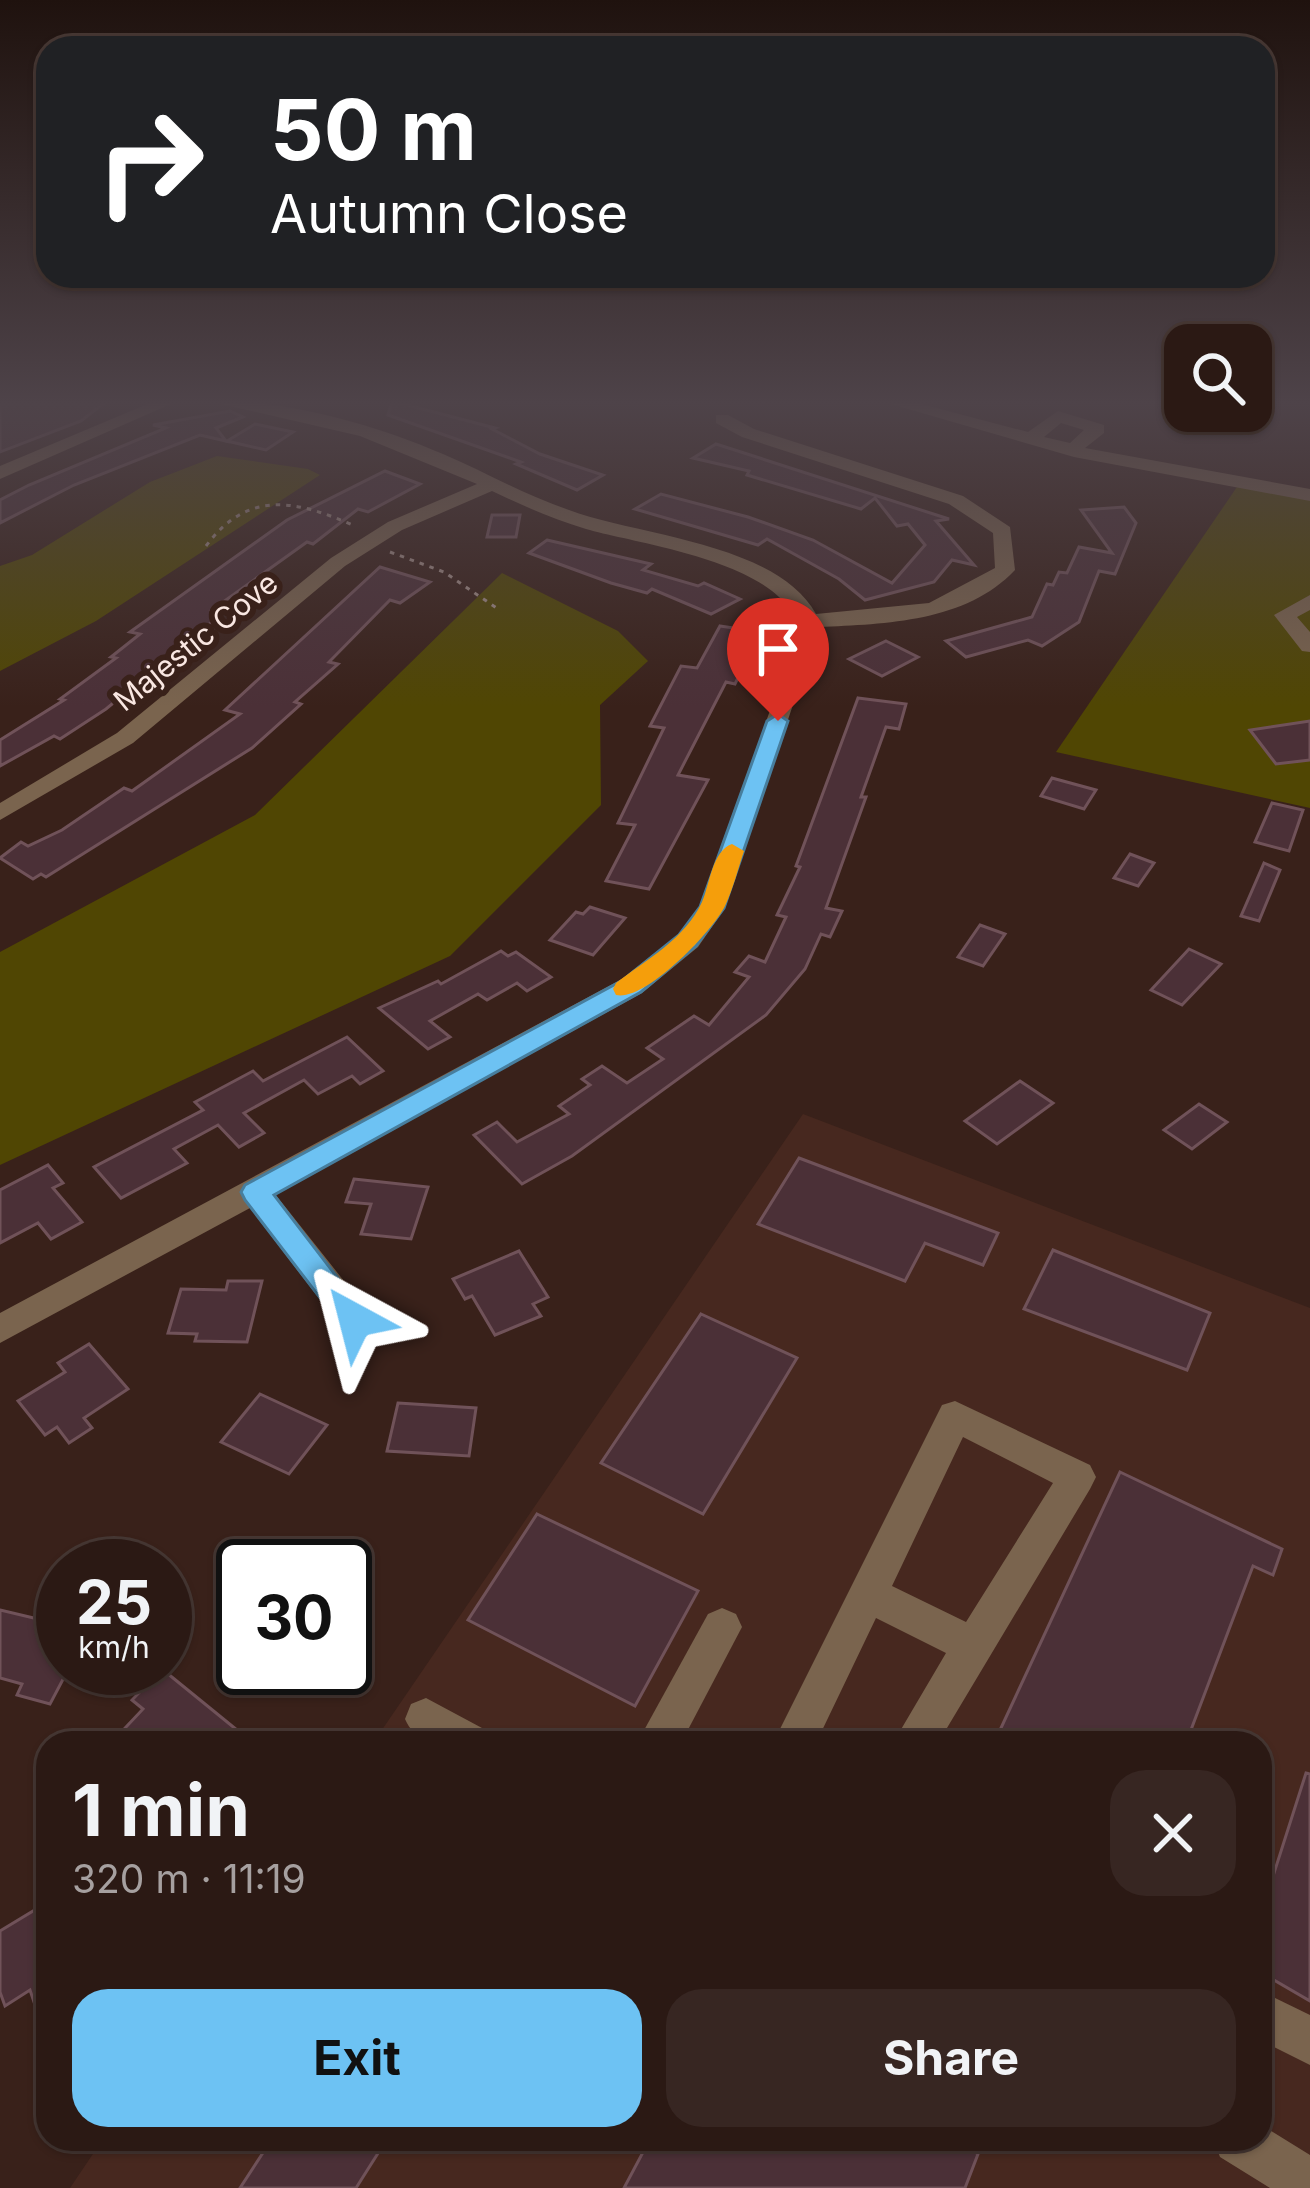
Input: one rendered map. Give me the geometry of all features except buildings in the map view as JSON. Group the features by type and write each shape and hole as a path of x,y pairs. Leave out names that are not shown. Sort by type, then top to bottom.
{"street":[{"name":"Majestic Cove","path":"0,813 125,738 338,562 395,526 450,502"},
{"path":"0,1329 632,986 688,940 712,908 809,620 795,598 744,568 565,516 533,502"},
{"path":"809,620 939,610 976,593 1005,570 1003,531 959,502"},
{"path":"1310,601 1285,614 1310,646"},
{"path":"255,1192 355,1320"},
{"path":"800,1731 955,1416 1077,1477 921,1731"},
{"path":"866,1593 973,1646"},
{"path":"665,1731 722,1627"},
{"path":"426,1719 446,1731"},
{"path":"1257,2151 1310,2185"}],"path":[{"path":"206,546 229,519 284,504 308,506 370,533"},
{"path":"373,546 444,572 498,608"}],"shaded area":[{"path":"117,502 278,502 96,621 0,671 0,566 32,555"},
{"path":"1227,502 1310,502 1310,808 1056,752"},
{"path":"502,573 618,631 648,661 600,705 601,805 450,956 0,1165 0,952 255,815"},
{"path":"803,1114 1310,1308 1310,2188 70,2188 95,2151 1272,2151 1272,1731 381,1731"}],"slow traffic":[{"path":"625,989 688,940 712,908 732,851"}],"route":[{"path":"355,1320 255,1192 632,986 688,940 712,908 778,721"}]}
